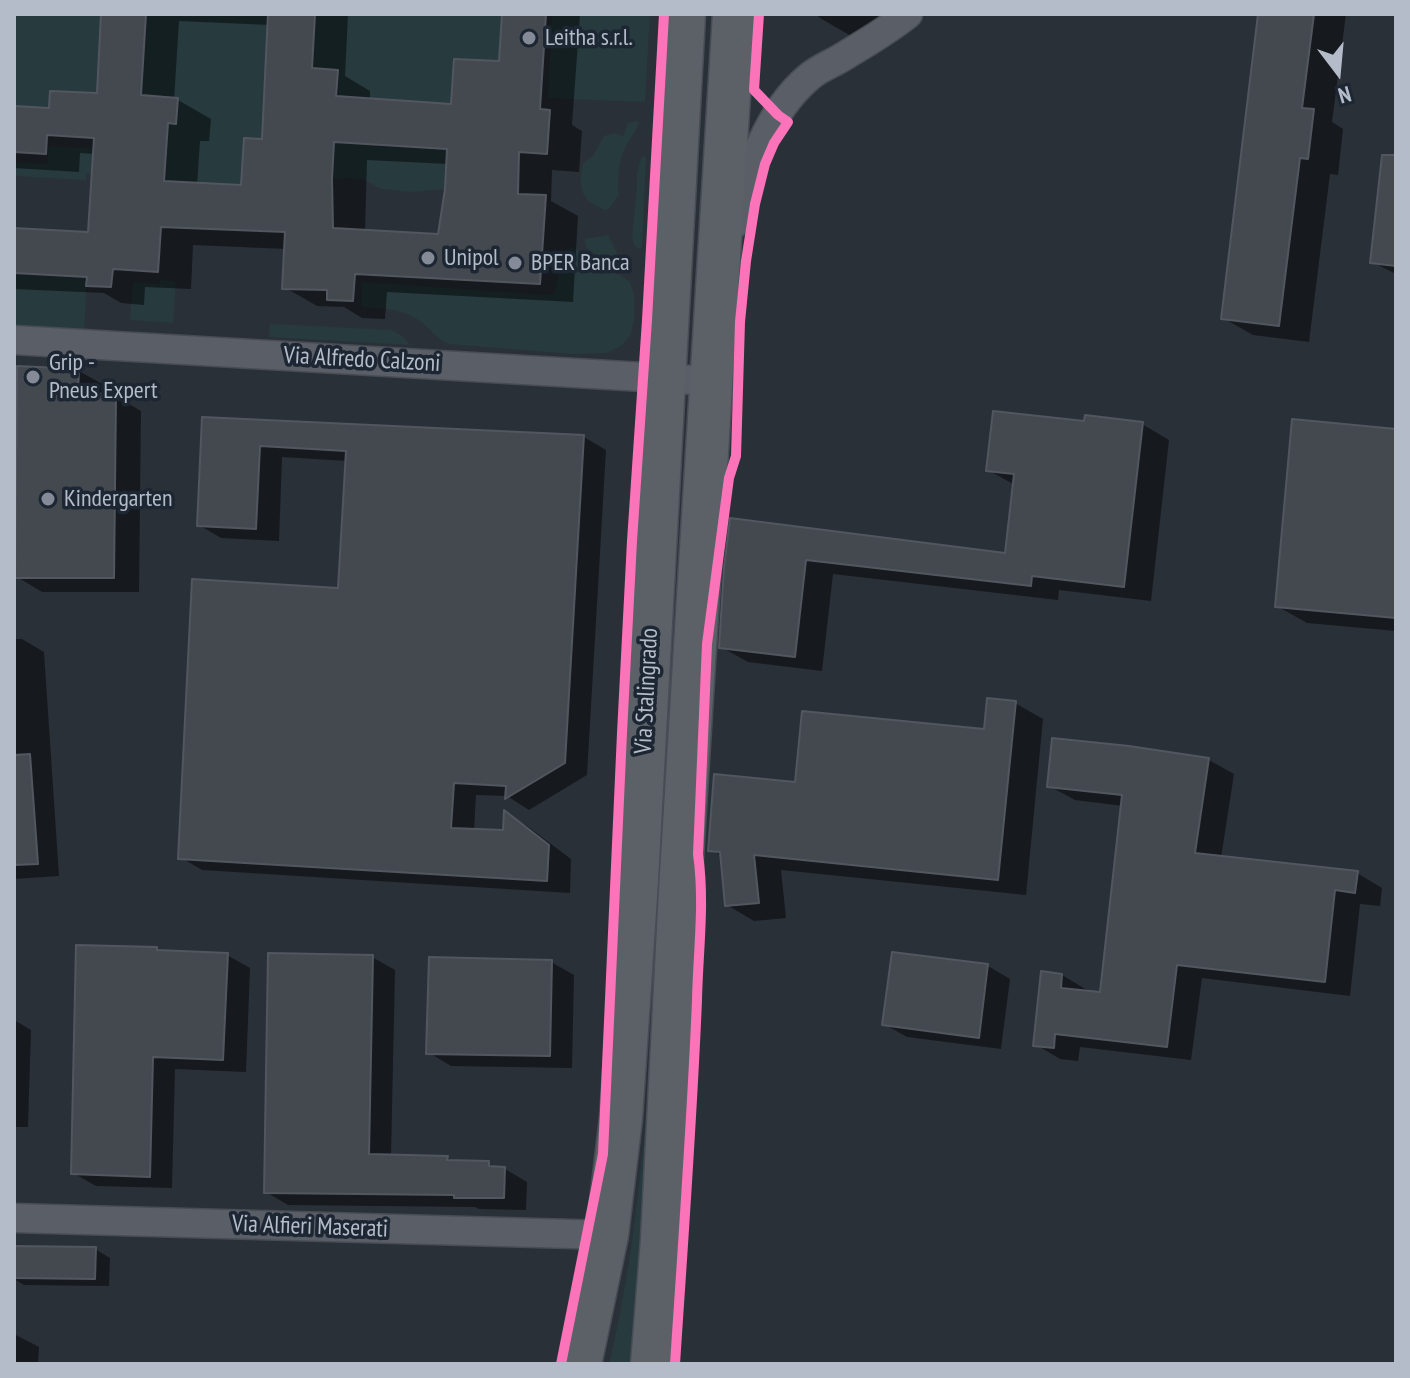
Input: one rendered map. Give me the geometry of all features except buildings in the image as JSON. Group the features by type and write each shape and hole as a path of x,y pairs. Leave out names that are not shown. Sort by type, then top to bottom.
{"main road":[{"name":"Via Stalingrado","path":"580,1364 607,1235 621,1118 684,14"},
{"name":"Via Stalingrado","path":"652,1364 662,1240 680,874 734,14"}],"street":[{"path":"718,278 745,184 767,131 784,106 810,76 889,29 908,14"},
{"name":"Via Alfredo Calzoni","path":"14,340 711,381"},
{"name":"Via Alfieri Maserati","path":"14,1218 607,1235"}],"green space":[{"path":"14,14 101,14 97,93 50,91 49,108 14,106"},
{"path":"146,14 268,14 262,139 244,138 241,185 164,181 168,123 176,123 178,98 141,95"},
{"path":"315,14 502,14 499,61 454,59 451,104 336,96 338,70 312,68"},
{"path":"552,14 650,14 645,102 548,98"},
{"path":"639,122 626,146 618,173 619,195 609,209 604,210 588,201 583,193 580,179 583,163 593,156 604,136 615,133 623,136 628,123"},
{"path":"334,142 447,149 445,189 412,192 382,189 364,180 332,179"},
{"path":"49,146 115,149 113,175 86,173 86,180 14,176 14,162 47,164"},
{"path":"642,156 646,159 640,249 632,239 637,173"},
{"path":"608,235 618,255 631,266 630,269 602,259 586,247 585,239"},
{"path":"570,247 592,264 630,282 634,295 634,320 630,336 621,346 606,353 573,354 449,344 410,315 361,307 362,282 554,294 563,255"},
{"path":"14,273 87,277 84,330 14,326"},
{"path":"160,280 176,281 173,323 130,320 133,282 159,284"},
{"path":"270,324 392,330 410,345 269,337"},
{"path":"653,1034 635,1364 609,1364 632,1241"}],"cycle path":[{"path":"561,1364 603,1154 632,541 664,14"},
{"path":"675,1364 700,927 698,854 707,644 729,478 736,456 740,322 746,261 765,164 788,122 754,90 759,14"}],"place":[{"name":"Leitha s.r.l.","path":"529,38"},
{"name":"Unipol","path":"428,258"},
{"name":"BPER Banca","path":"515,263"},
{"name":"Grip - Pneus Expert","path":"33,377"},
{"name":"Kindergarten","path":"48,499"}]}
